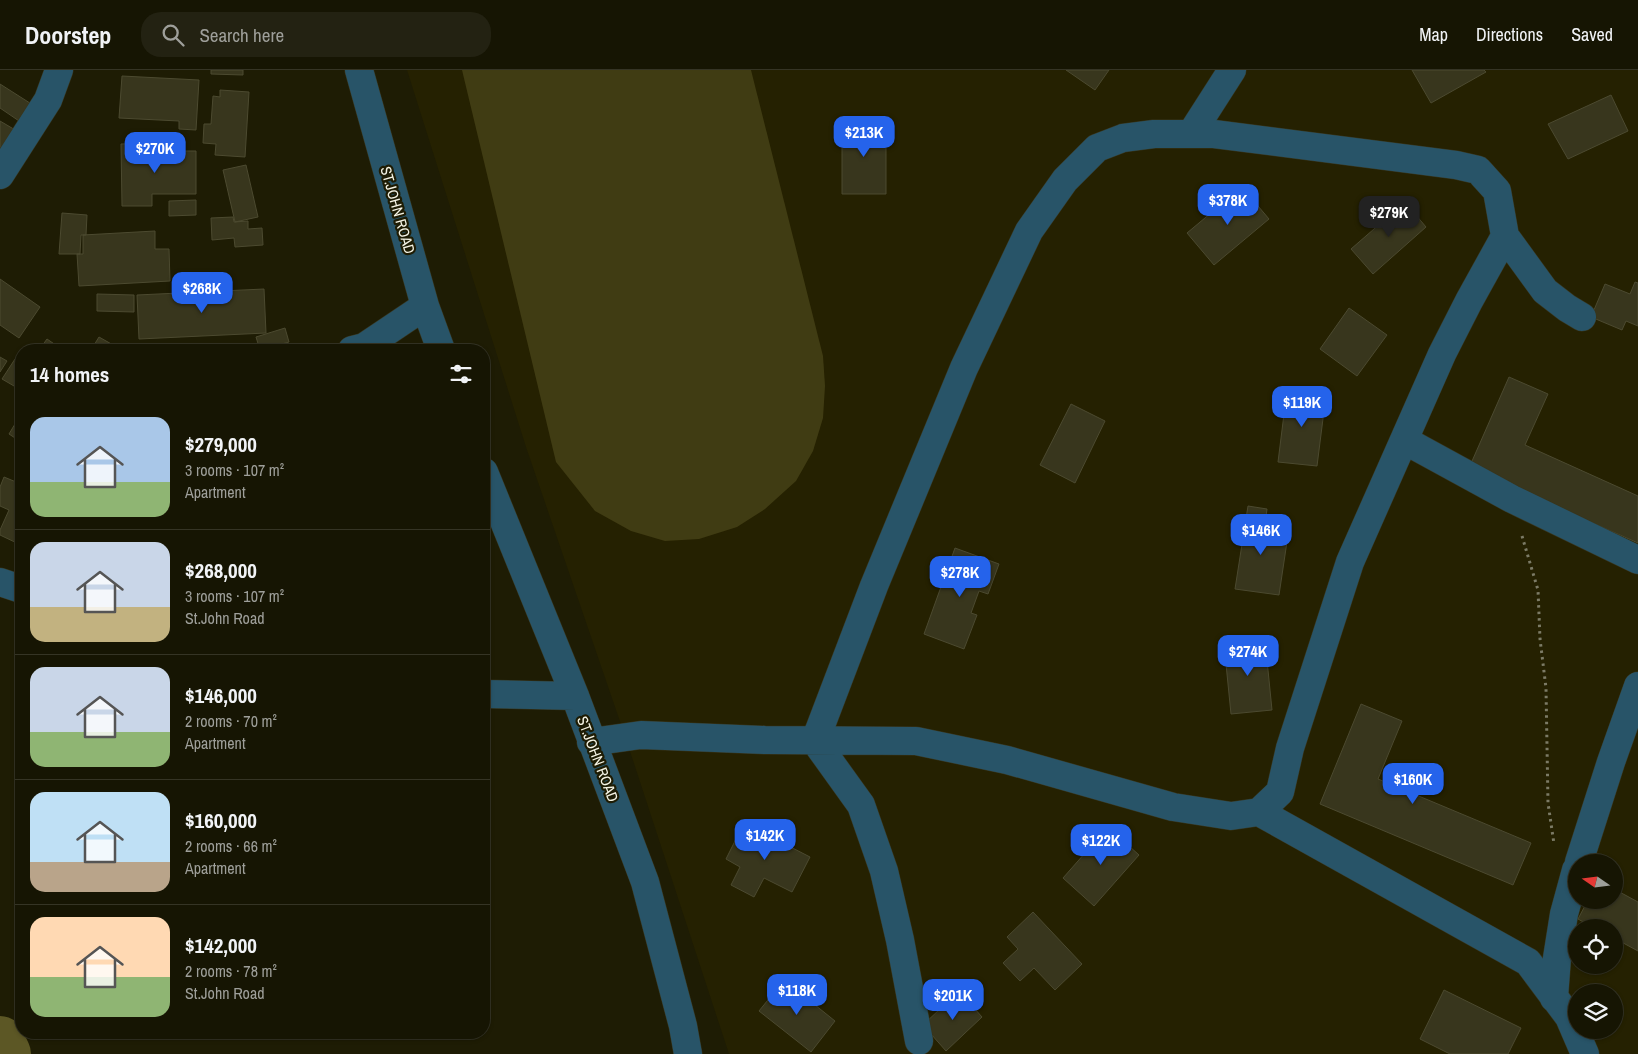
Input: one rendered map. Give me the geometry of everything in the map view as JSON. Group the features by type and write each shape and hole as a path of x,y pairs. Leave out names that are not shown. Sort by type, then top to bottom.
{"street":[{"path":"0,175 48,100 59,70"},
{"name":"ST.JOHN ROAD","path":"359,70 425,306 439,344"},
{"path":"1191,134 1232,70"},
{"path":"815,741 874,586 964,368 1028,230 1065,180 1097,148 1123,138 1154,134 1214,134 1456,165 1478,170 1497,191 1504,236 1545,291 1582,317"},
{"path":"591,742 641,735 815,741 916,741 1007,760 1172,807 1231,816 1259,812 1280,792 1290,748 1350,562 1442,354 1504,236"},
{"path":"367,344 425,306"},
{"path":"1404,440 1512,499 1638,560"},
{"name":"ST.JOHN ROAD","path":"490,487 575,696 645,882 684,1026 688,1054"},
{"path":"0,582 15,587"},
{"path":"1581,854 1638,686"},
{"path":"490,694 575,696"},
{"path":"815,741 861,805 884,871 900,940 919,1041"},
{"path":"1259,812 1528,962 1569,1017 1585,1054"},
{"path":"1554,998 1557,958 1568,899"}],"path":[{"path":"1512,499 1538,590 1540,639 1546,688 1548,803 1555,849"}],"shaded area":[{"path":"407,70 1638,70 1638,1054 729,1054 626,739 526,447"},
{"path":"462,70 751,70 823,356 825,386 823,418 813,451 796,481 765,509 737,527 699,539 665,541 631,531 595,511 556,462"}],"building":[{"path":"211,70 243,70 243,75 211,74"},
{"path":"1066,70 1109,70 1095,90"},
{"path":"1412,70 1484,70 1486,72 1431,103"},
{"path":"122,76 199,80 196,130 179,129 179,121 119,118"},
{"path":"0,84 33,105 22,123 0,108"},
{"path":"220,90 249,92 245,157 215,155 216,144 203,143 204,124 211,124 213,96 220,97"},
{"path":"1611,95 1628,131 1568,159 1548,124"},
{"path":"0,121 17,131 0,157"},
{"path":"842,123 886,123 886,194 842,194"},
{"path":"151,143 152,151 196,151 196,194 152,194 152,206 122,206 121,144"},
{"path":"246,165 258,217 235,222 223,170"},
{"path":"1242,187 1269,219 1214,265 1187,233"},
{"path":"196,200 196,215 169,216 169,201"},
{"path":"1405,202 1426,227 1373,274 1351,249"},
{"path":"62,213 87,215 86,235 81,235 80,254 59,254"},
{"path":"233,217 234,222 248,221 248,229 262,228 263,245 235,247 234,238 212,240 211,218"},
{"path":"155,231 155,249 169,249 170,281 79,286 77,254 83,254 83,235"},
{"path":"0,279 40,307 19,338 0,325"},
{"path":"1635,282 1638,283 1638,326 1626,321 1622,330 1591,317 1605,284 1630,294"},
{"path":"264,289 266,333 139,339 137,295"},
{"path":"97,294 134,295 134,312 97,311"},
{"path":"1349,308 1387,335 1357,376 1320,349"},
{"path":"285,328 289,342 282,344 258,344 256,337"},
{"path":"99,337 111,344 95,344"},
{"path":"47,339 54,344 43,344"},
{"path":"0,357 7,361 0,372"},
{"path":"15,359 15,385 14,386 2,379"},
{"path":"1509,377 1548,394 1525,445 1638,496 1638,543 1469,468"},
{"path":"1287,390 1326,395 1317,466 1278,462"},
{"path":"1071,404 1105,421 1075,483 1040,465"},
{"path":"15,424 15,438 9,434"},
{"path":"4,477 15,482 15,542 0,535 0,530 9,510 0,506 0,487"},
{"path":"1248,506 1267,509 1264,532 1288,535 1279,595 1235,589"},
{"path":"955,548 999,564 988,594 979,591 971,613 977,615 964,649 924,634"},
{"path":"1265,640 1272,710 1231,714 1224,644"},
{"path":"1361,704 1402,721 1378,779 1531,843 1513,885 1320,804"},
{"path":"744,823 810,857 792,892 764,878 754,897 731,885 740,867 726,859"},
{"path":"1108,827 1139,855 1094,906 1063,878"},
{"path":"1623,894 1638,902 1638,951 1623,943 1623,919 1578,919 1583,909 1623,909"},
{"path":"1033,912 1082,964 1055,990 1034,968 1020,981 1003,963 1018,949 1007,937"},
{"path":"784,980 835,1021 811,1052 759,1011"},
{"path":"1444,990 1521,1028 1508,1054 1450,1054 1420,1039"},
{"path":"959,991 982,1017 946,1051 923,1025"}],"waterway":[{"path":"0,1041 6,1054"}]}
